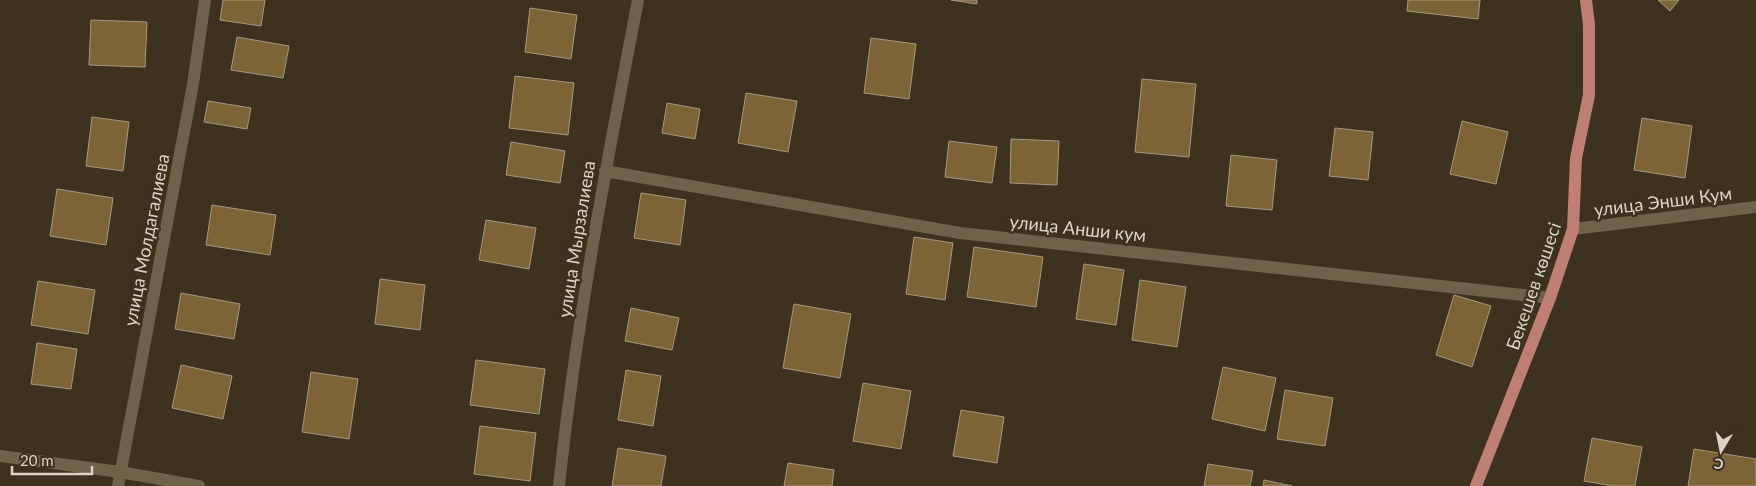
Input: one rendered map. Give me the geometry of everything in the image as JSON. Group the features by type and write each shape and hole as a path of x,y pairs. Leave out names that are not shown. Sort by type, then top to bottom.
{"main road":[{"name":"Бекешев көшесі","path":"1476,486 1550,298 1574,229 1576,158 1589,95 1586,0"}],"street":[{"name":"улица Молдагалиева","path":"118,486 193,84 205,0"},
{"name":"улица Мырзалиева","path":"559,486 567,410 605,171 638,0"},
{"name":"улица Анши кум","path":"605,171 960,233 1550,298"},
{"name":"улица Энши Кум","path":"1574,229 1756,208"},
{"path":"0,456 120,472 199,486"}],"building":[{"path":"223,0 265,0 261,26 220,20"},
{"path":"951,0 977,0 977,4"},
{"path":"1408,0 1480,0 1478,19 1407,11"},
{"path":"1658,0 1679,0 1670,11"},
{"path":"530,8 577,15 571,59 525,52"},
{"path":"91,20 147,22 145,67 89,65"},
{"path":"237,37 289,46 283,78 231,70"},
{"path":"871,38 916,44 909,99 864,93"},
{"path":"515,76 574,83 568,135 509,128"},
{"path":"1142,79 1196,84 1189,157 1135,152"},
{"path":"746,93 797,101 788,152 738,143"},
{"path":"208,101 251,108 247,129 204,122"},
{"path":"667,103 700,109 695,139 662,133"},
{"path":"92,117 129,122 123,171 86,166"},
{"path":"1642,118 1692,126 1685,178 1634,170"},
{"path":"1462,121 1508,132 1496,184 1450,174"},
{"path":"1335,128 1373,132 1368,180 1329,176"},
{"path":"1011,139 1059,141 1057,185 1010,183"},
{"path":"949,141 997,147 992,183 945,177"},
{"path":"511,142 565,151 560,183 506,175"},
{"path":"1231,155 1277,160 1272,210 1226,206"},
{"path":"57,189 113,198 106,245 50,236"},
{"path":"641,193 686,200 680,245 634,238"},
{"path":"212,205 276,215 270,255 206,245"},
{"path":"486,220 536,228 529,269 479,260"},
{"path":"914,237 953,243 945,300 906,294"},
{"path":"974,247 1043,257 1036,307 967,297"},
{"path":"1084,264 1124,270 1116,325 1076,319"},
{"path":"380,279 425,285 420,330 375,324"},
{"path":"1140,280 1186,287 1177,347 1132,340"},
{"path":"38,281 95,290 88,334 31,325"},
{"path":"181,293 240,304 234,339 175,329"},
{"path":"1454,295 1491,306 1472,367 1436,355"},
{"path":"794,304 851,314 840,378 783,368"},
{"path":"631,308 679,318 672,350 625,341"},
{"path":"37,343 77,349 71,389 31,384"},
{"path":"476,360 545,369 539,414 470,405"},
{"path":"181,365 232,376 223,419 172,408"},
{"path":"1223,367 1276,378 1265,431 1212,419"},
{"path":"626,370 661,376 653,426 618,420"},
{"path":"311,372 358,379 349,439 302,432"},
{"path":"863,383 911,391 901,449 853,441"},
{"path":"1285,390 1333,398 1325,446 1277,439"},
{"path":"961,410 1004,417 997,463 953,456"},
{"path":"480,426 536,433 530,481 474,474"},
{"path":"1592,438 1642,447 1635,486 1613,486 1584,481"},
{"path":"618,448 666,456 661,486 612,486"},
{"path":"1694,449 1756,459 1756,486 1688,486"},
{"path":"788,463 834,470 832,486 784,486"},
{"path":"1208,464 1253,471 1250,486 1204,486"},
{"path":"1264,480 1292,486 1263,486"}]}
